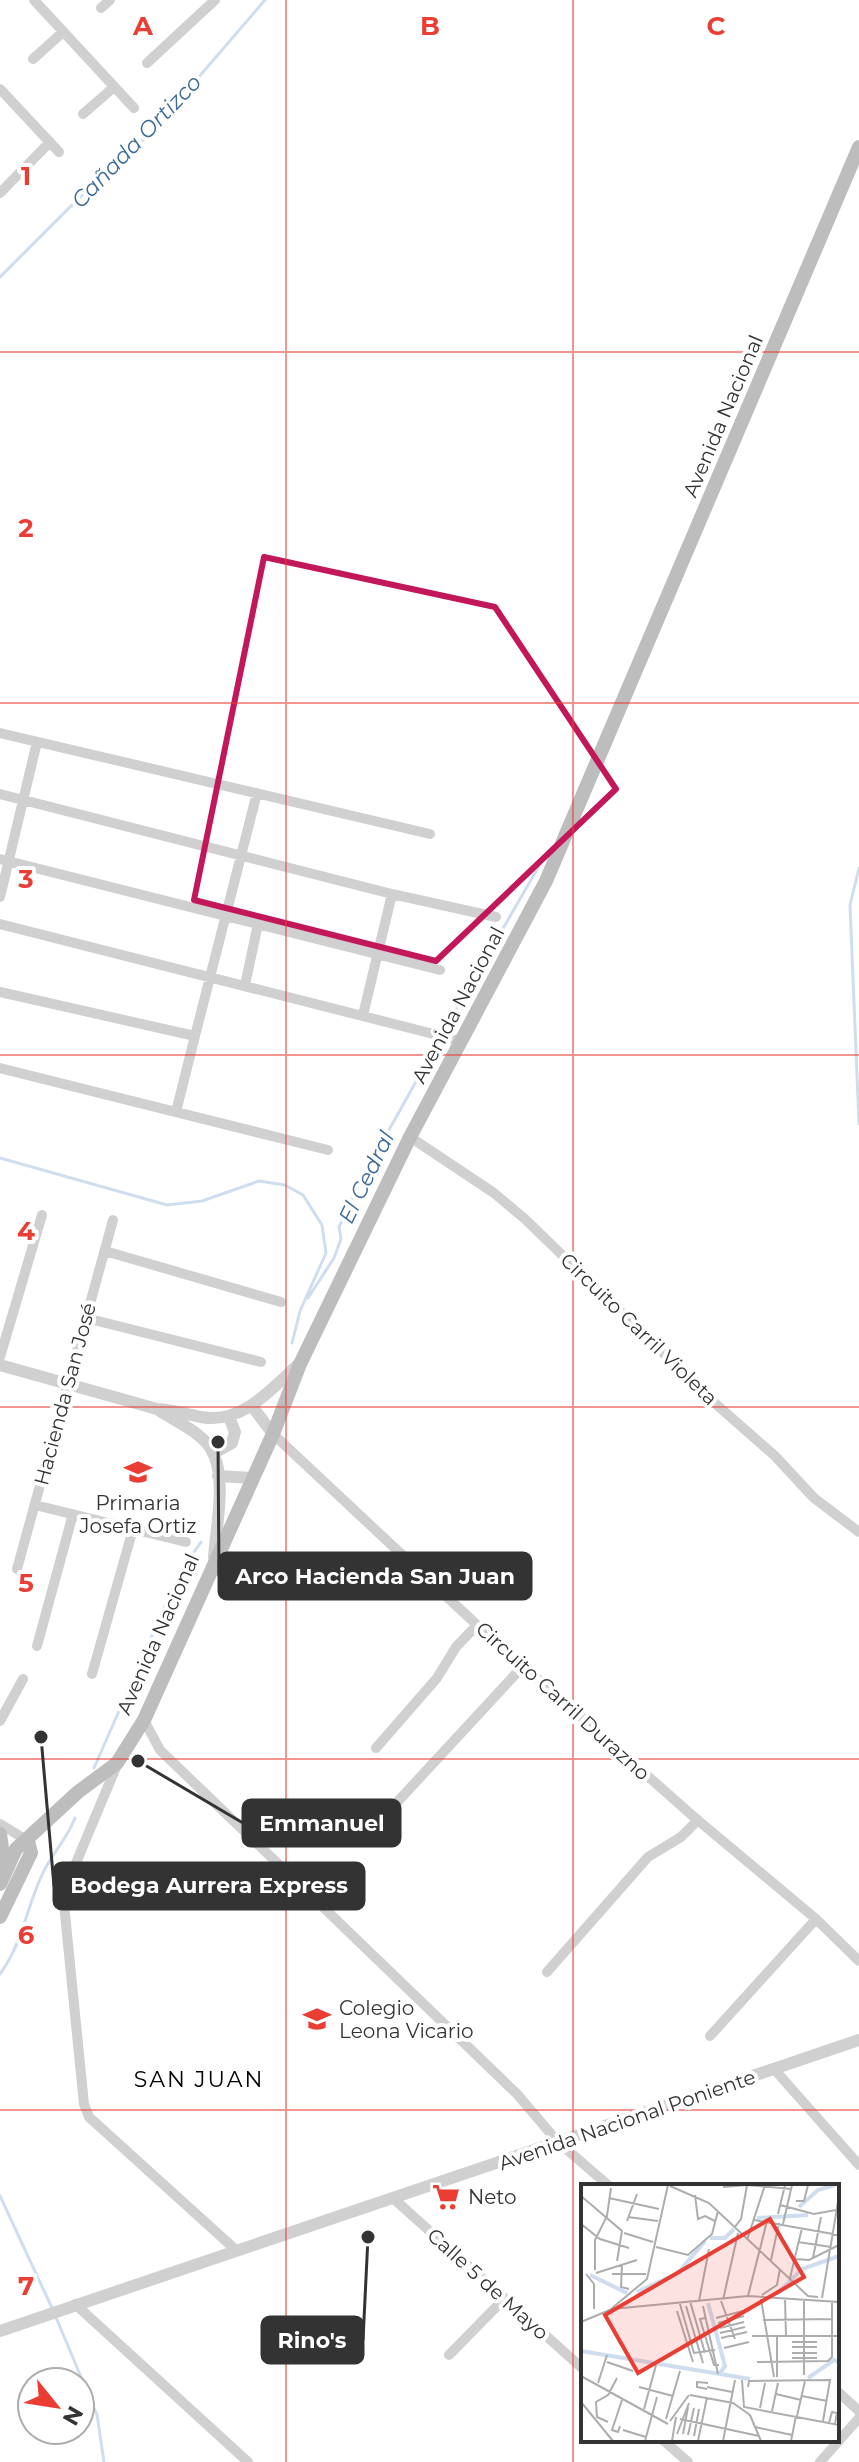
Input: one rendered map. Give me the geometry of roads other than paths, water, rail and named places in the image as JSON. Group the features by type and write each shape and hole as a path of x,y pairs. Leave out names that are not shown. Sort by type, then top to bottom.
{"main road":[{"name":"Avenida Nacional","path":"2,1879 16,1849 78,1792 117,1763 144,1720 214,1557 273,1434 300,1364 410,1137 546,881 852,177 859,147"},
{"path":"0,1834 6,1856 2,1879"},
{"path":"0,1917 31,1853 28,1841"}],"street":[{"path":"34,0 134,108"},
{"path":"101,8 110,0"},
{"path":"147,63 215,0"},
{"path":"33,59 63,32"},
{"path":"83,114 114,87"},
{"path":"0,89 59,152"},
{"path":"0,108 9,99"},
{"path":"0,193 50,142"},
{"path":"0,733 430,834"},
{"path":"0,897 4,860 37,742"},
{"path":"176,1112 257,793"},
{"path":"0,794 392,894 496,917"},
{"path":"4,860 440,970"},
{"path":"363,1015 392,894"},
{"path":"0,924 461,1041"},
{"path":"245,985 258,924"},
{"path":"0,992 195,1036"},
{"path":"0,1068 328,1150"},
{"name":"Circuito Carril Violeta","path":"410,1137 494,1193 525,1219 717,1405 775,1456 814,1498 859,1532"},
{"path":"0,1357 42,1215"},
{"name":"Hacienda San José","path":"17,1569 65,1384 113,1220"},
{"path":"105,1251 281,1302"},
{"path":"86,1318 261,1362"},
{"path":"0,1365 157,1409 182,1411 202,1417 229,1417 252,1406 300,1364"},
{"path":"252,1406 273,1434"},
{"path":"157,1409 194,1432 214,1453 218,1476 214,1557"},
{"path":"214,1453 232,1443 235,1432 229,1417"},
{"name":"Circuito Carril Durazno","path":"273,1434 477,1625 698,1820 816,1919 859,1961"},
{"path":"218,1476 252,1478"},
{"path":"35,1505 186,1542"},
{"path":"37,1646 73,1514"},
{"path":"92,1674 133,1529"},
{"path":"376,1748 437,1678 456,1647 477,1625"},
{"path":"388,1812 523,1666"},
{"path":"0,1721 23,1679"},
{"path":"144,1720 160,1750 517,2094 557,2141 607,2184"},
{"path":"117,1763 63,1894 84,2104 89,2117 237,2251"},
{"path":"547,1972 631,1875 698,1820"},
{"path":"0,1824 28,1841"},
{"path":"710,2036 816,1919"},
{"name":"Avenida Nacional Poniente","path":"0,2331 859,2040"},
{"path":"774,2069 859,2165"},
{"name":"Calle 5 de Mayo","path":"394,2199 581,2367"},
{"path":"449,2355 504,2299"},
{"path":"75,2304 248,2462"},
{"path":"839,2393 859,2411"},
{"path":"839,2441 859,2418"},
{"path":"665,2442 688,2462"},
{"path":"820,2462 838,2442"}],"waterway":[{"name":"Cañada Ortizco","path":"0,277 108,169 148,136 265,0"},
{"name":"El Cedral","path":"446,1027 539,866"},
{"path":"859,868 850,905 859,1124"},
{"name":"El Cedral","path":"308,1298 334,1258 341,1239 339,1227 361,1180 437,1044"},
{"path":"0,1158 167,1205 202,1201 259,1181 285,1185 303,1195 322,1225 326,1253 300,1311 292,1343"},
{"path":"94,1768 179,1574 201,1542"},
{"path":"0,1974 14,1951 45,1869 75,1818"},
{"path":"0,2196 52,2308"},
{"path":"55,2315 97,2415 104,2462"}],"place":[{"name":"Arco Hacienda San Juan","path":"218,1442"},
{"name":"Primaria Josefa Ortiz","path":"138,1472"},
{"name":"Bodega Aurrera Express","path":"41,1737"},
{"name":"Emmanuel","path":"138,1761"},
{"name":"Colegio Leona Vicario","path":"317,2019"},
{"name":"Neto","path":"446,2197"},
{"name":"Rino's","path":"368,2237"}],"district":[{"name":"SAN JUAN","path":"199,2079"}]}
